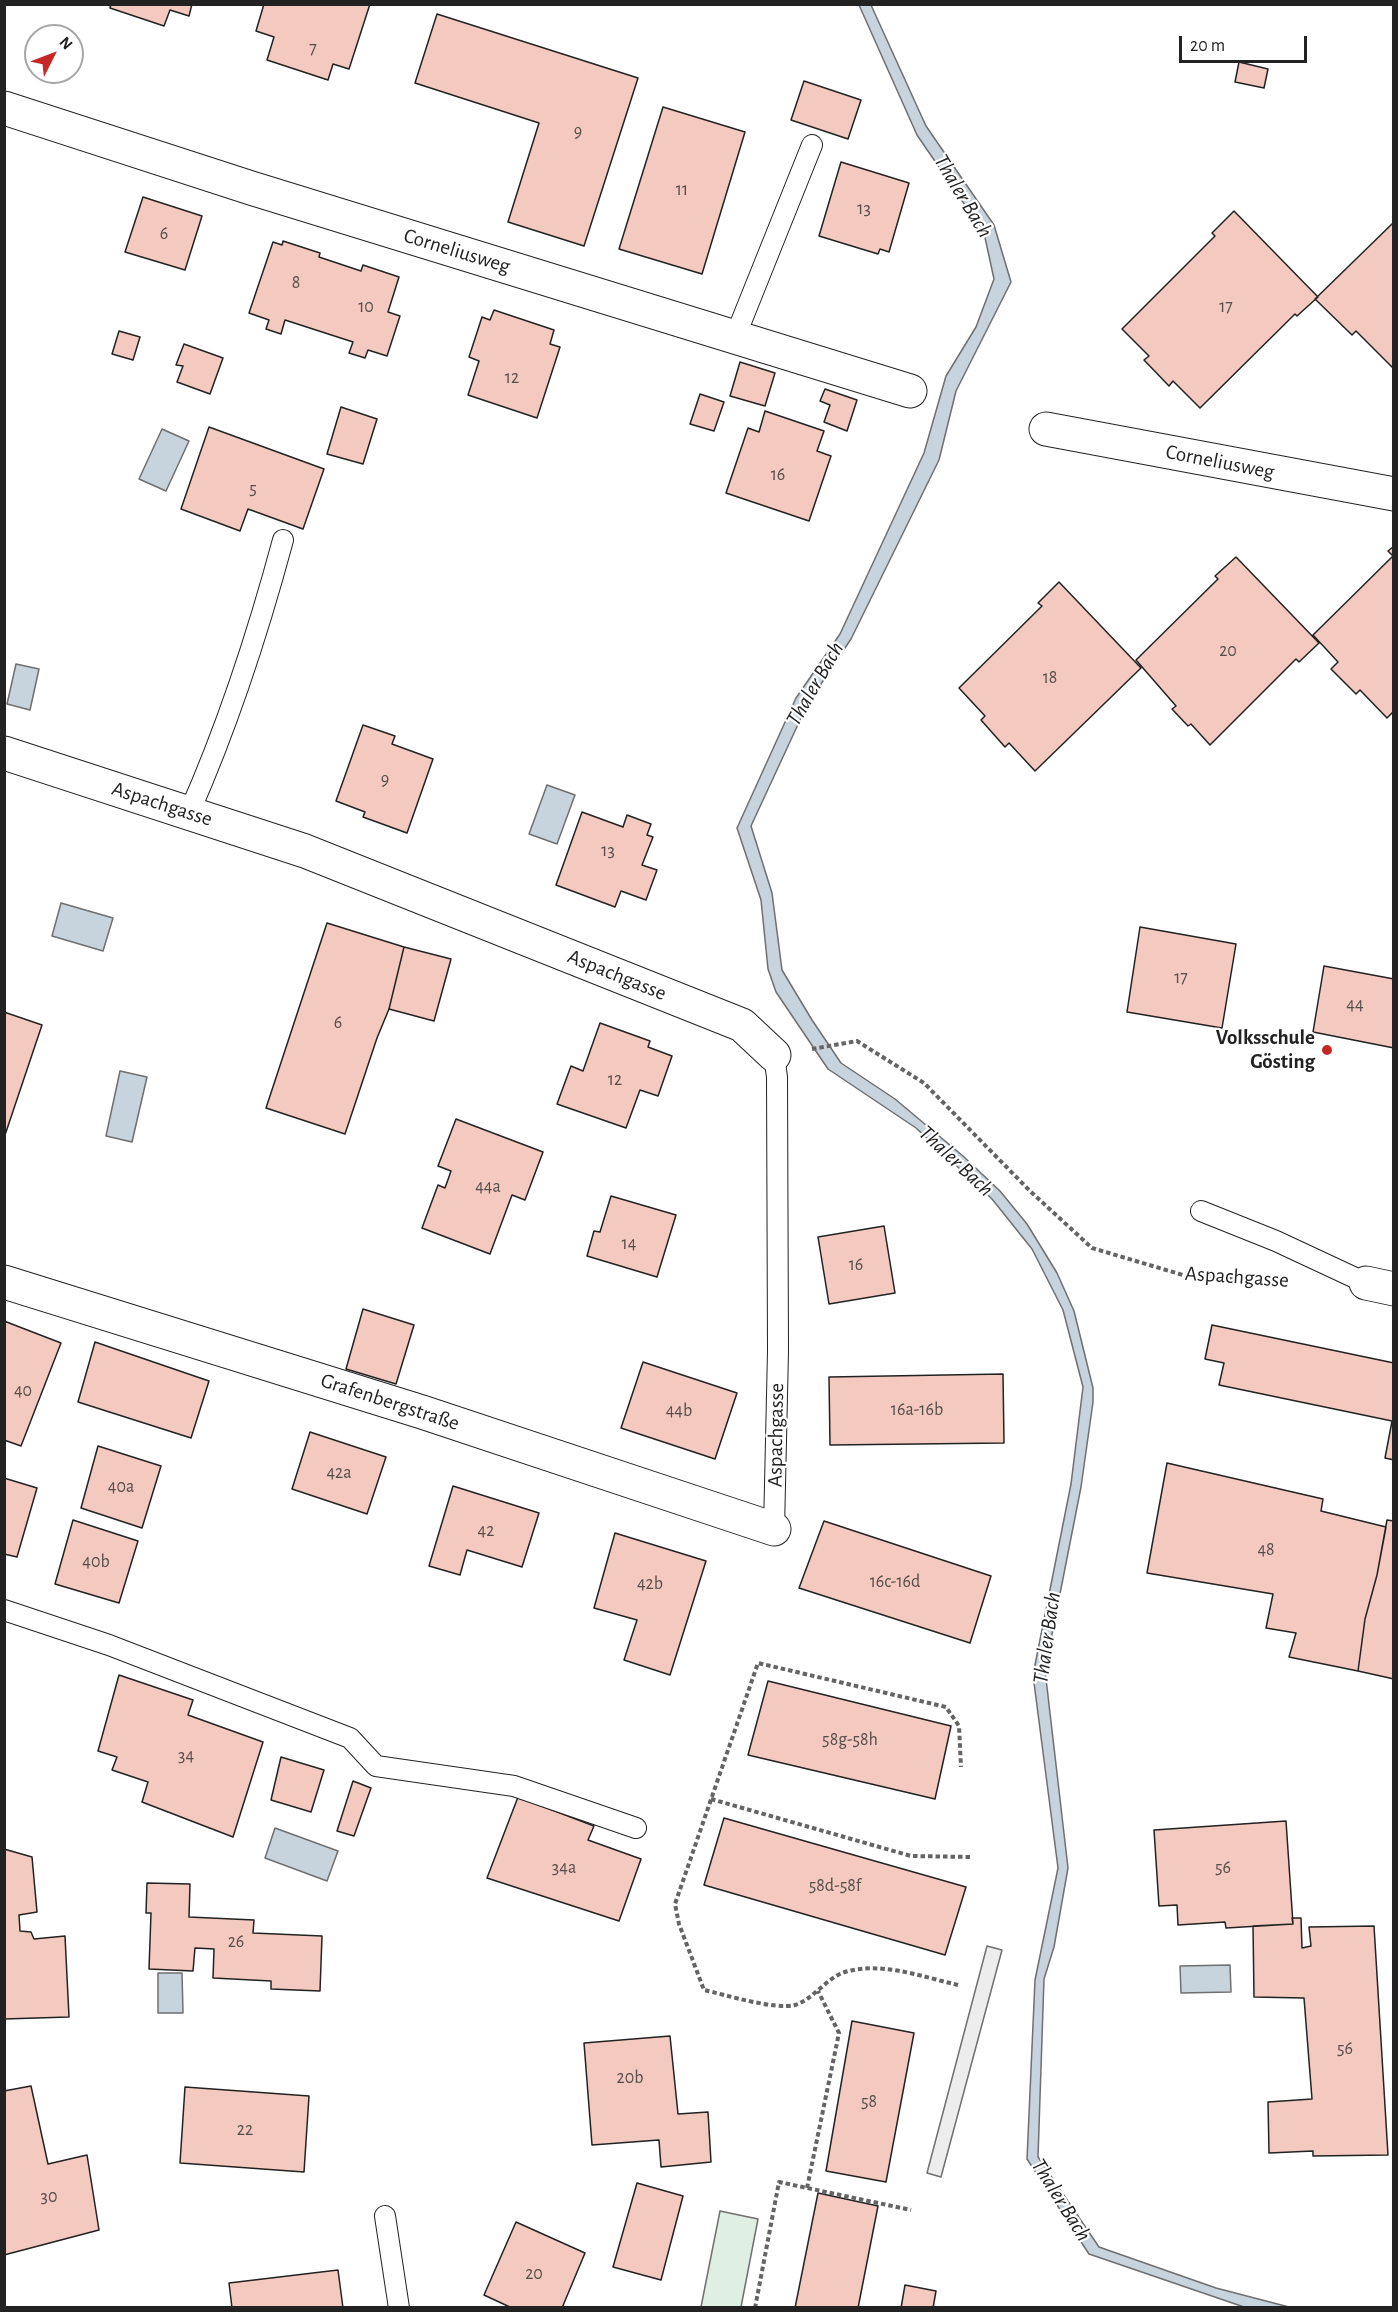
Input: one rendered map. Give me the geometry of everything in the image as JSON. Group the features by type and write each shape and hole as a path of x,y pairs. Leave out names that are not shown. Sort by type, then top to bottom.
{"street":[{"name":"Corneliusweg","path":"4,108 251,188 910,391"},
{"name":"Corneliusweg","path":"1046,429 1394,494"},
{"name":"Aspachgasse","path":"4,753 305,851 742,1025 774,1055"},
{"name":"Grafenbergstraße","path":"4,1282 422,1412 774,1529"}],"lane":[{"path":"735,337 812,145"},
{"path":"189,813 213,759 268,595 283,540"},
{"name":"Aspachgasse","path":"774,1055 777,1077 778,1339 774,1529"},
{"name":"Aspachgasse","path":"1201,1211 1380,1286"},
{"path":"4,1610 109,1645 350,1738 376,1766 514,1786 636,1828"},
{"path":"385,2216 399,2307"}],"path":[{"name":"Aspachgasse","path":"806,1050 856,1041 924,1083 1030,1191 1092,1248 1193,1278 1285,1281"},
{"path":"958,1985 891,1970 867,1969 844,1972 795,2005 772,2005 704,1990 679,1924 675,1904 758,1663 946,1707 959,1726 961,1767"},
{"path":"711,1799 911,1856 970,1857"},
{"path":"807,2188 838,2033 818,1991"},
{"path":"755,2307 779,2182 911,2210"}],"green space":[{"path":"720,2211 758,2219 741,2307 701,2307"}],"shaded area":[{"path":"987,1946 1002,1950 941,2177 927,2173"}],"water":[{"name":"Thaler Bach","path":"859,5 871,5 926,126 994,225 1011,282 956,391 939,460 851,639 807,705 751,826 772,893 782,970 812,1020 841,1063 895,1099 963,1156 1000,1191 1027,1224 1057,1273 1074,1311 1093,1388 1081,1487 1045,1670 1068,1868 1054,1947 1044,1979 1038,2157 1099,2247 1216,2288 1289,2307 1244,2307 1089,2254 1027,2159 1035,1980 1058,1868 1033,1675 1071,1484 1083,1387 1063,1310 1032,1249 992,1199 916,1128 828,1069 776,992 768,969 761,900 737,828 796,698 840,634 924,453 946,376 976,327 994,279 984,233 917,135"},
{"path":"162,429 189,441 166,491 139,479"},
{"path":"16,664 39,669 30,710 7,704"},
{"path":"547,785 575,795 557,844 529,834"},
{"path":"61,903 113,918 103,951 52,936"},
{"path":"120,1071 147,1077 132,1142 106,1136"},
{"path":"275,1828 338,1851 327,1881 265,1858"},
{"path":"1230,1965 1231,1992 1181,1993 1180,1966"},
{"path":"158,1973 182,1973 183,2013 158,2013"}],"building":[{"path":"111,4 192,4 189,16 170,10 164,26 110,8"},
{"path":"264,4 370,4 349,69 333,64 328,80 267,60 274,37 256,31"},
{"path":"437,14 638,78 584,246 508,222 539,123 415,83"},
{"path":"1239,62 1268,69 1264,88 1235,82"},
{"path":"804,81 861,100 848,139 791,120"},
{"path":"663,107 745,132 702,274 619,249"},
{"path":"841,162 909,183 889,252 880,249 878,254 819,236"},
{"path":"143,197 202,216 185,270 125,252"},
{"path":"1234,211 1318,297 1297,316 1295,314 1200,408 1173,381 1169,386 1144,360 1149,356 1122,329 1215,236 1212,233"},
{"path":"1394,222 1394,369 1356,331 1352,335 1315,299"},
{"path":"283,241 320,253 319,257 361,271 363,265 399,277 388,312 400,316 387,356 368,350 365,358 349,353 353,342 285,320 281,334 266,329 269,320 249,313 273,242 282,245"},
{"path":"494,310 554,330 550,344 560,347 537,418 468,395 479,361 469,357 482,317 490,320"},
{"path":"119,331 140,337 133,360 112,354"},
{"path":"184,344 223,358 210,394 177,382 183,366 176,365"},
{"path":"740,362 775,373 765,406 730,396"},
{"path":"825,389 857,400 847,431 824,422 830,405 820,401"},
{"path":"700,394 724,402 714,431 690,424"},
{"path":"341,407 377,419 363,464 327,454"},
{"path":"765,411 824,431 817,451 831,456 809,521 726,493 748,428 759,432"},
{"path":"209,427 324,469 303,529 248,509 240,531 181,509"},
{"path":"1394,546 1394,711 1387,718 1360,690 1356,694 1331,669 1338,662 1313,635 1393,556 1388,551"},
{"path":"1236,557 1319,643 1299,662 1296,659 1210,745 1191,724 1188,726 1172,709 1176,706 1136,660 1218,579 1215,576"},
{"path":"1059,582 1141,668 1035,771 1009,743 1005,747 981,720 985,716 959,688 1042,606 1038,603"},
{"path":"363,725 395,736 392,744 433,759 407,833 363,817 365,812 336,801"},
{"path":"582,812 623,827 627,815 651,824 647,835 653,837 642,865 657,870 646,900 621,891 615,907 556,885"},
{"path":"327,923 404,947 389,1009 345,1134 266,1108"},
{"path":"1140,927 1236,944 1222,1028 1127,1012"},
{"path":"404,947 451,959 434,1021 389,1009"},
{"path":"1324,966 1394,979 1394,1048 1313,1032"},
{"path":"4,1012 42,1025 4,1138"},
{"path":"600,1023 650,1041 648,1047 672,1056 658,1096 640,1090 626,1128 557,1104 571,1066 583,1071"},
{"path":"456,1119 543,1152 525,1200 512,1195 490,1254 422,1228 438,1185 445,1188 451,1171 438,1166"},
{"path":"611,1196 676,1215 657,1277 587,1256 594,1231 600,1232"},
{"path":"884,1226 895,1293 829,1304 818,1237"},
{"path":"363,1309 414,1325 396,1384 346,1369"},
{"path":"4,1321 61,1343 21,1446 4,1440"},
{"path":"1212,1325 1394,1363 1394,1460 1385,1458 1392,1421 1219,1385 1224,1363 1205,1359"},
{"path":"95,1342 209,1381 191,1438 78,1402"},
{"path":"643,1362 737,1393 715,1459 621,1428"},
{"path":"1003,1374 1004,1443 830,1445 829,1377"},
{"path":"310,1432 386,1457 367,1514 292,1489"},
{"path":"98,1446 161,1466 142,1528 81,1508"},
{"path":"1167,1463 1323,1499 1321,1511 1386,1527 1377,1575 1365,1619 1358,1671 1289,1657 1296,1633 1266,1628 1273,1594 1147,1573"},
{"path":"4,1478 37,1488 17,1557 4,1554"},
{"path":"453,1486 539,1513 522,1567 467,1550 460,1575 429,1566"},
{"path":"73,1520 138,1541 119,1603 55,1584"},
{"path":"1387,1520 1394,1521 1394,1679 1358,1671 1365,1619 1377,1575"},
{"path":"824,1521 991,1576 970,1643 799,1588"},
{"path":"615,1533 706,1561 670,1675 624,1660 637,1620 594,1608"},
{"path":"119,1675 193,1700 188,1715 263,1742 233,1837 142,1802 148,1782 112,1770 117,1757 98,1751"},
{"path":"768,1681 951,1726 935,1799 748,1755"},
{"path":"281,1757 324,1770 311,1812 271,1800"},
{"path":"353,1781 371,1788 354,1836 337,1831"},
{"path":"518,1797 594,1826 588,1840 641,1859 619,1921 487,1878"},
{"path":"724,1818 966,1887 945,1955 704,1885"},
{"path":"1286,1821 1293,1924 1226,1928 1225,1922 1178,1925 1177,1905 1159,1906 1154,1830"},
{"path":"4,1849 32,1857 37,1912 19,1915 20,1931 31,1932 34,1939 65,1936 69,2017 4,2019"},
{"path":"147,1883 190,1884 189,1917 254,1920 253,1933 322,1936 320,1991 271,1989 271,1981 213,1978 214,1949 195,1948 193,1971 149,1969 151,1913 146,1913"},
{"path":"1292,1918 1301,1918 1302,1948 1311,1946 1309,1927 1374,1926 1388,2155 1313,2156 1313,2151 1269,2153 1268,2102 1312,2099 1304,1998 1254,1997 1253,1926 1293,1924"},
{"path":"852,2021 914,2033 886,2182 826,2171"},
{"path":"670,2036 678,2114 708,2112 711,2162 661,2167 659,2140 592,2145 584,2043"},
{"path":"31,2086 48,2164 87,2155 99,2230 4,2255 4,2091"},
{"path":"185,2087 309,2096 304,2172 180,2163"},
{"path":"637,2183 683,2196 661,2280 613,2267"},
{"path":"818,2193 878,2206 858,2308 795,2308"},
{"path":"516,2222 585,2253 562,2308 512,2308 484,2295"},
{"path":"338,2270 343,2308 232,2308 229,2283"},
{"path":"905,2285 936,2291 933,2308 901,2308"}],"place":[{"name":"Volksschule Gösting","path":"1327,1050"}]}
